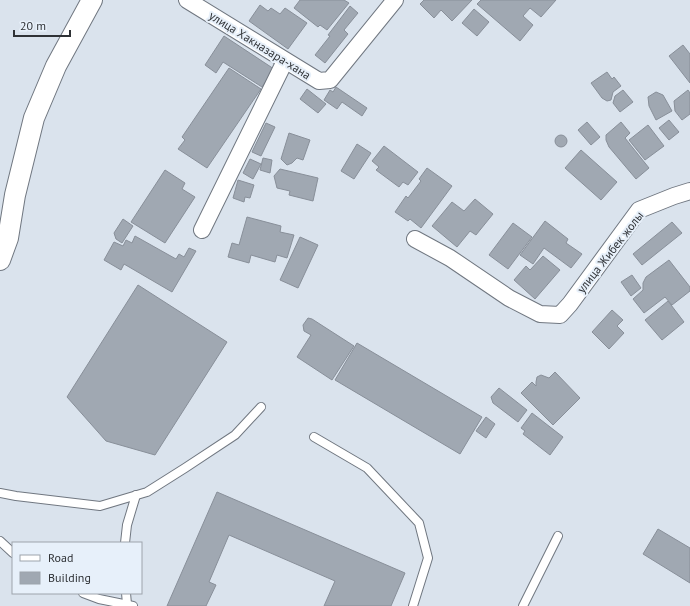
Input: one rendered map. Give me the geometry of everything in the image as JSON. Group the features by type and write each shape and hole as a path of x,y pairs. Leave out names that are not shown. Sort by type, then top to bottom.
{"street":[{"path":"0,260 4,236 34,118 56,66 92,0"},
{"name":"улица Хакназара-хана","path":"186,0 319,81 330,80 395,0"},
{"path":"202,230 285,60"},
{"name":"улица Жибек жолы","path":"415,239 450,258 510,298 540,314 560,315 570,304 639,210 690,191"}],"lane":[{"path":"0,492 16,496 100,506 147,492 235,435 261,407"},
{"path":"314,437 368,468 419,522 428,558 413,606"},
{"path":"125,542 127,526 136,495"},
{"path":"523,606 558,536"},
{"path":"0,541 12,552"},
{"path":"86,594 99,599 130,605 126,594"}],"building":[{"path":"300,0 344,0 349,3 327,30 320,25 318,27 294,8"},
{"path":"424,0 472,0 452,21 441,10 434,18 420,4"},
{"path":"481,0 556,0 541,17 530,8 523,16 533,25 520,41 477,4"},
{"path":"260,5 268,11 271,8 280,14 285,8 307,23 288,49 249,21"},
{"path":"350,6 358,13 344,30 348,34 325,63 315,55"},
{"path":"474,9 489,22 477,36 462,23"},
{"path":"224,36 274,69 262,87 223,62 216,73 205,65"},
{"path":"683,45 690,54 690,83 669,56"},
{"path":"229,68 261,89 207,168 178,149 185,140 182,137"},
{"path":"607,72 612,79 614,77 621,86 613,92 611,100 607,101 602,98 591,83"},
{"path":"336,87 367,108 362,116 342,102 337,109 324,100 330,90 333,92"},
{"path":"307,89 326,104 318,113 300,99"},
{"path":"623,90 633,102 620,112 613,103 615,96"},
{"path":"688,90 690,93 690,114 682,120 675,111 674,101"},
{"path":"656,92 663,95 672,111 656,120 649,106 648,97"},
{"path":"669,120 679,132 669,140 659,128"},
{"path":"587,122 600,137 591,145 578,130"},
{"path":"621,122 630,133 625,138 649,168 636,179 609,147 606,140 606,135"},
{"path":"266,123 275,127 261,156 252,152"},
{"path":"648,125 664,146 645,160 629,140"},
{"path":"289,133 310,140 303,160 297,158 292,163 287,165 281,159"},
{"path":"559,135 563,135 567,141 563,147 559,147 555,143 555,139"},
{"path":"357,144 371,153 354,179 341,171"},
{"path":"384,146 418,172 408,185 403,182 399,187 376,170 379,167 372,161"},
{"path":"581,150 617,182 601,200 565,168"},
{"path":"263,158 272,160 270,173 260,170"},
{"path":"250,159 261,164 253,179 243,173"},
{"path":"427,168 452,186 421,228 410,219 408,221 395,212 406,196 408,198 421,181 419,179"},
{"path":"280,169 318,178 313,201 289,195 290,191 277,188 274,176"},
{"path":"165,170 185,183 182,189 195,197 165,243 131,222"},
{"path":"238,180 254,185 250,198 245,197 244,202 233,198"},
{"path":"475,199 493,214 476,235 470,231 457,247 432,226 452,202 464,211"},
{"path":"247,217 281,226 280,232 294,235 287,258 277,255 275,262 251,255 249,263 228,257 232,243 239,245"},
{"path":"123,219 133,226 122,243 116,239 114,233"},
{"path":"545,221 568,239 566,243 582,254 571,268 544,248 533,264 520,255"},
{"path":"672,222 682,233 642,265 633,254"},
{"path":"513,223 532,237 508,269 489,255"},
{"path":"135,236 176,259 179,254 184,257 189,248 196,251 172,292 124,264 121,270 104,260 114,242 123,246 126,240 132,243"},
{"path":"300,237 318,245 298,288 280,280"},
{"path":"543,256 560,270 535,299 514,280 526,266 530,270"},
{"path":"669,260 690,287 690,291 672,305 665,297 644,313 633,299 643,290 643,283 646,277"},
{"path":"632,275 641,288 631,296 621,282"},
{"path":"138,285 227,342 155,455 106,441 67,397"},
{"path":"668,301 684,322 662,340 645,320"},
{"path":"612,310 623,320 617,326 624,333 609,349 592,332"},
{"path":"308,318 312,319 354,346 332,380 297,357 311,335 304,331 303,325"},
{"path":"357,343 482,417 460,454 335,380"},
{"path":"555,372 580,398 553,425 521,393 532,382 536,386 537,377 541,375 549,378"},
{"path":"499,388 527,410 518,422 493,403 491,397"},
{"path":"532,413 563,437 550,455 523,434 525,431 521,428"},
{"path":"486,417 495,424 486,438 476,431"},
{"path":"217,492 405,573 391,606 324,606 335,581 229,535 209,582 216,585 206,606 167,606"},
{"path":"658,529 690,548 690,583 643,554"}]}
